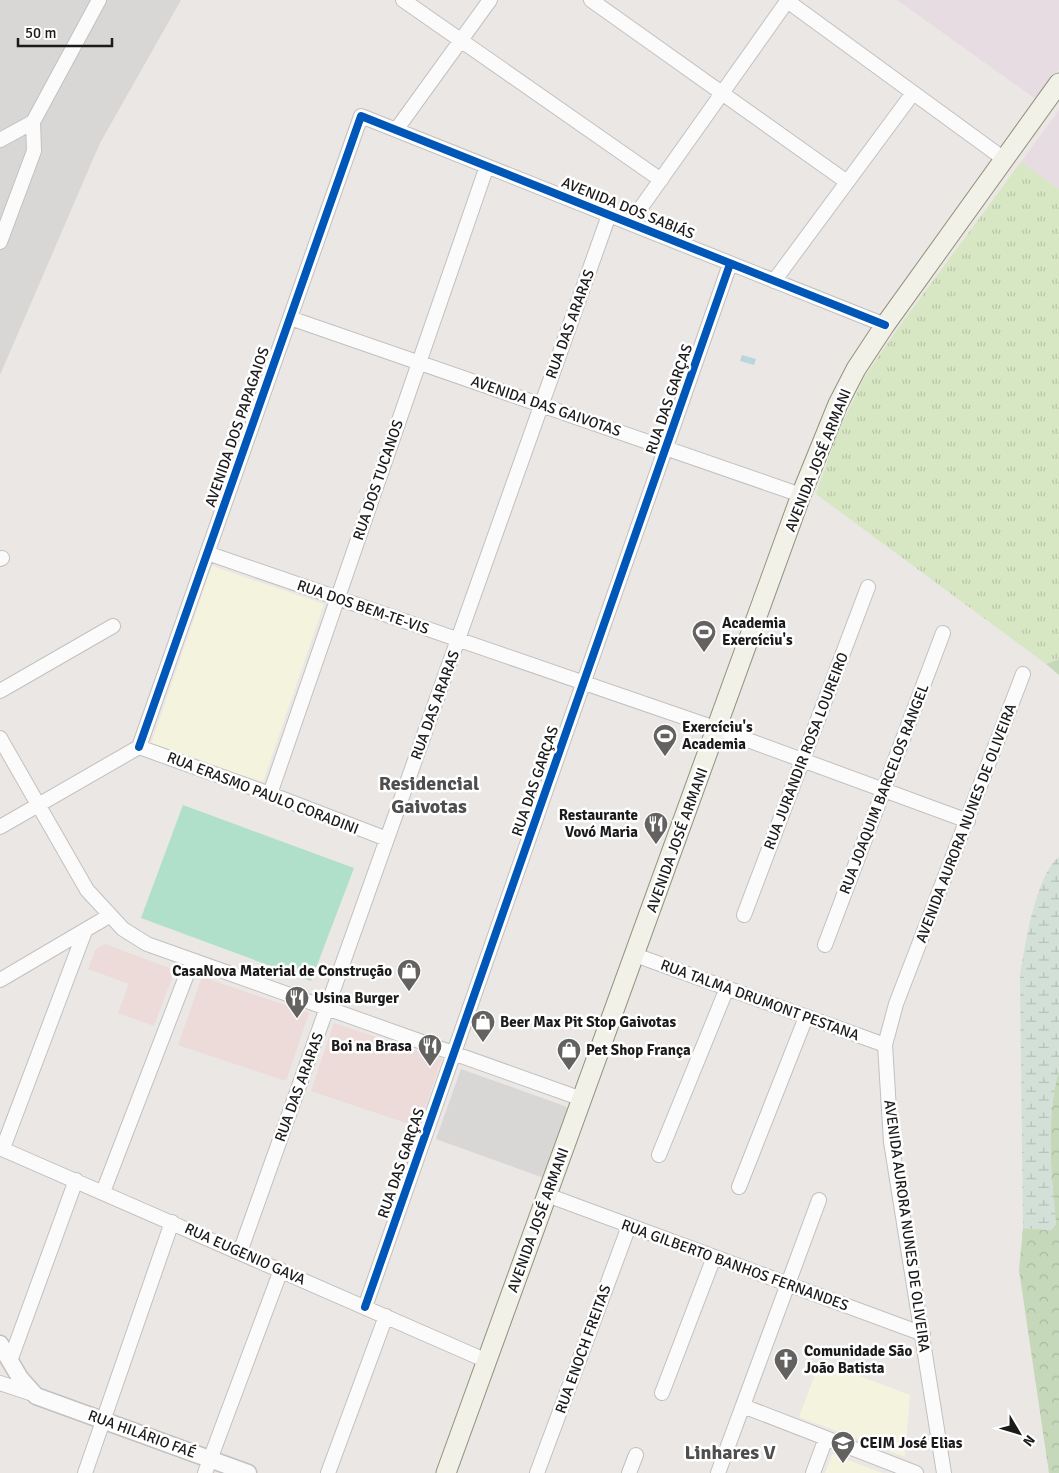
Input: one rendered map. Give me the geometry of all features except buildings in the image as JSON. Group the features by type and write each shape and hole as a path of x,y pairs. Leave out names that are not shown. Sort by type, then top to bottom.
{"main road":[{"name":"AVENIDA JOSÉ ARMANI","path":"446,1473 718,729 801,495 838,404 856,370 885,325 1059,83"}],"street":[{"path":"0,140 32,122 99,0"},
{"path":"403,0 661,180"},
{"path":"396,130 490,0"},
{"path":"591,0 847,182"},
{"path":"630,223 787,0 1004,159"},
{"path":"774,281 913,93"},
{"name":"AVENIDA DOS SABIÁS","path":"361,116 885,325"},
{"name":"AVENIDA DOS PAPAGAIOS","path":"139,747 361,116"},
{"path":"0,242 34,151 32,122"},
{"name":"RUA DOS TUCANOS","path":"270,794 486,166"},
{"name":"RUA DAS ARARAS","path":"240,1252 609,215"},
{"name":"RUA DAS GARÇAS","path":"365,1307 730,264"},
{"name":"AVENIDA DAS GAIVOTAS","path":"290,318 801,495"},
{"name":"RUA DOS BEM-TE-VIS","path":"207,553 718,729 968,821"},
{"name":"RUA JURANDIR ROSA LOUREIRO","path":"744,915 868,587"},
{"path":"0,691 113,626"},
{"name":"RUA JOAQUIM BARCELOS RANGEL","path":"825,945 943,633"},
{"name":"AVENIDA AURORA NUNES DE OLIVEIRA","path":"944,1473 891,1142 885,1045 896,1004 1023,674"},
{"path":"0,738 87,890 123,929 146,944 582,1099"},
{"path":"0,827 139,747"},
{"name":"RUA ERASMO PAULO CORADINI","path":"139,747 270,794 387,840"},
{"path":"0,980 109,916"},
{"path":"1,1148 86,931"},
{"name":"RUA TALMA DRUMONT PESTANA","path":"635,955 885,1045"},
{"path":"103,1192 192,961"},
{"path":"659,1155 727,988"},
{"path":"739,1187 806,1017"},
{"name":"RUA EUGENIO GAVA","path":"1,1148 487,1361"},
{"path":"36,1396 0,1382 7,1371 5,1354 76,1180"},
{"name":"RUA GILBERTO BANHOS FERNANDES","path":"547,1195 922,1334"},
{"path":"718,1473 819,1200"},
{"path":"86,1473 172,1222"},
{"name":"RUA ENOCH FREITAS","path":"536,1473 629,1226"},
{"path":"662,1393 714,1257"},
{"path":"208,1466 280,1270"},
{"path":"328,1473 386,1316"},
{"path":"5,1354 20,1378 36,1396"},
{"name":"RUA HILÁRIO FAÉ","path":"36,1396 104,1420 208,1466 248,1473"},
{"path":"743,1406 916,1473"},
{"path":"813,1473 826,1438"},
{"path":"630,1473 636,1455"}],"shaded area":[{"path":"0,0 181,0 100,143 0,375"},
{"path":"897,0 1059,0 1059,69 1037,100"},
{"path":"1059,110 1059,189 1021,162"},
{"path":"212,566 324,604 263,782 151,744"},
{"path":"105,944 175,970 154,1026 118,1013 129,984 88,969 96,949"},
{"path":"202,977 309,1013 286,1081 178,1045"},
{"path":"334,1023 442,1059 418,1127 311,1091"},
{"path":"461,1069 570,1108 544,1178 436,1139"},
{"path":"820,1361 910,1395 905,1457 799,1417"},
{"name":"CEIM José Elias","path":"832,1454 883,1473 825,1473"}],"green space":[{"path":"1021,162 1059,189 1059,659 1046,664 816,494 837,434 864,378 896,331"},
{"path":"1059,659 1059,675 1046,664"},
{"path":"183,805 354,868 311,981 141,918"},
{"path":"1059,857 1059,1069 1052,1108 1051,1127 1056,1224 1051,1230 1023,1228 1020,977 1032,913 1044,879 1051,866"},
{"path":"1059,1069 1059,1473 1049,1473 1019,1270 1023,1228 1051,1230 1056,1224 1050,1146 1052,1107"}],"water":[{"path":"742,355 756,359 754,365 740,361"}],"cycle path":[{"path":"139,747 361,116 885,325"},
{"path":"365,1307 730,264"}],"place":[{"name":"Academia Exercíciu's","path":"704,653"},
{"name":"Exercíciu's Academia","path":"665,757"},
{"name":"Restaurante Vovó Maria","path":"656,845"},
{"name":"CasaNova Material de Construção","path":"409,992"},
{"name":"Usina Burger","path":"297,1019"},
{"name":"Beer Max Pit Stop Gaivotas","path":"483,1043"},
{"name":"Boi na Brasa","path":"430,1067"},
{"name":"Pet Shop França","path":"569,1071"},
{"name":"Comunidade São João Batista","path":"786,1381"},
{"name":"CEIM José Elias","path":"843,1464"}],"district":[{"name":"Residencial Gaivotas","path":"429,794"},
{"name":"Linhares V","path":"730,1452"}]}
